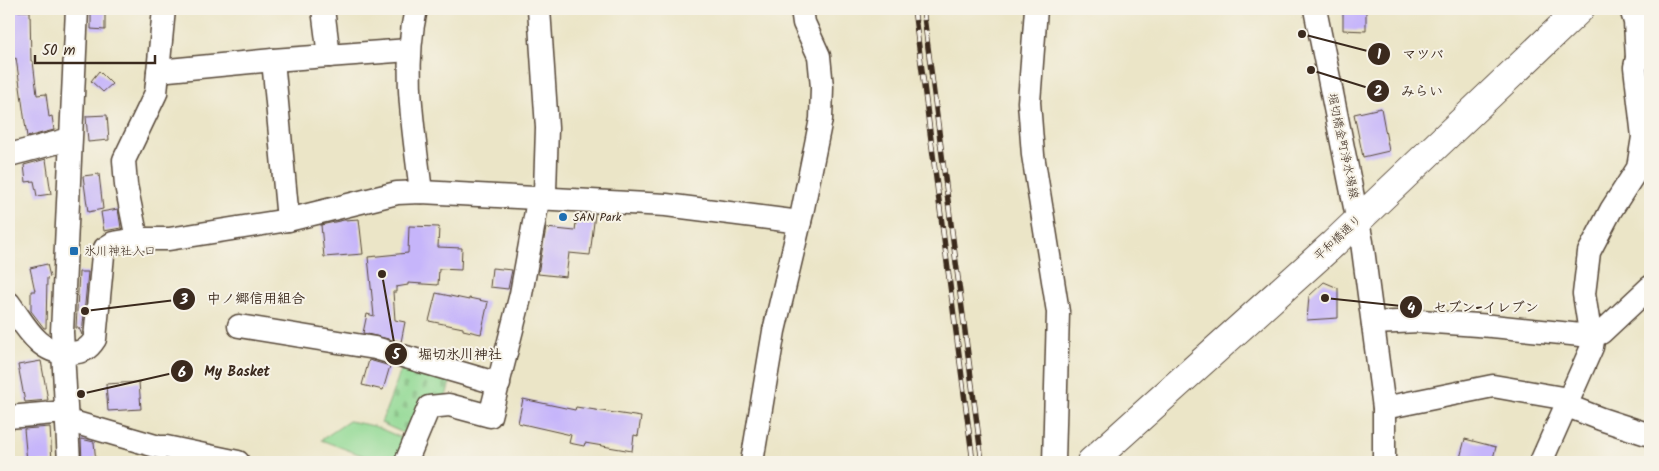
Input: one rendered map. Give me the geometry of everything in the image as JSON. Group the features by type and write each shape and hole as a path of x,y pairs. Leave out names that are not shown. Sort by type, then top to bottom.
{"main road":[{"name":"平和橋通り","path":"1091,462 1358,220 1580,9"}],"street":[{"path":"69,462 62,354 77,9"},
{"path":"136,239 126,185 124,160 156,93 164,9"},
{"path":"323,9 329,56"},
{"path":"416,9 409,50 410,91 421,192"},
{"path":"406,462 429,407 449,405 490,416 520,294 537,206 545,191 547,128 539,9"},
{"path":"752,462 774,331 800,222 820,119 822,87 819,56 804,23 802,9"},
{"path":"1036,9 1029,102 1033,155 1058,312 1054,462"},
{"name":"堀切橋金町浄水場線","path":"1315,9 1358,220 1384,408 1386,431 1384,462"},
{"path":"1540,462 1592,347 1594,334 1589,326 1584,294 1588,252 1610,210 1644,170 1643,137 1635,67 1643,57 1638,51 1635,22 1631,9"},
{"path":"158,71 409,50"},
{"path":"272,60 288,220"},
{"path":"9,155 70,139"},
{"path":"9,303 41,346 62,354 83,352 90,348 95,339 102,255 105,248 113,243 136,239 168,239 288,220 397,193 421,192 666,205 800,222"},
{"path":"1373,323 1420,321 1580,335 1594,334 1601,333 1650,287"},
{"path":"240,326 376,348 499,384"},
{"path":"1384,408 1493,386 1566,402 1601,419 1650,435"},
{"path":"9,417 66,416 160,447 238,462"}],"green space":[{"path":"404,362 452,375 445,400 410,436 381,423"},
{"path":"349,421 374,426 409,441 399,462 380,462 321,440"}],"building":[{"path":"91,9 105,9 105,30 91,29"},
{"path":"1343,9 1366,9 1366,31 1343,30"},
{"path":"9,11 30,11 31,61 33,61 37,95 46,94 49,117 52,116 54,130 27,137 16,58 9,62"},
{"path":"99,71 112,84 103,92 91,81"},
{"path":"1381,108 1389,151 1363,157 1354,114"},
{"path":"107,115 109,140 88,142 86,116"},
{"path":"46,159 51,194 37,196 34,181 26,182 24,165"},
{"path":"99,174 103,209 88,212 83,176"},
{"path":"118,209 121,228 104,231 101,212"},
{"path":"577,213 595,214 590,255 569,253 566,277 538,274 546,228 575,231"},
{"path":"359,219 363,254 324,257 321,225"},
{"path":"409,226 439,227 438,247 462,248 461,270 439,269 438,285 408,283 408,285 396,287 396,292 393,292 395,320 405,322 401,342 363,333 367,314 374,316 368,257 408,253"},
{"path":"47,264 50,277 47,278 46,328 44,328 31,311 31,291 35,291 30,268"},
{"path":"492,268 512,270 508,289 490,287"},
{"path":"79,272 88,272 82,335 79,328 76,328"},
{"path":"1324,282 1338,288 1338,318 1307,320 1309,296"},
{"path":"436,293 488,302 481,334 429,321"},
{"path":"369,360 390,366 383,390 362,385"},
{"path":"41,361 48,400 25,402 18,365"},
{"path":"139,382 141,409 108,411 106,384"},
{"path":"523,399 575,410 576,407 641,417 638,436 634,435 632,451 585,443 584,446 569,443 571,435 518,423"},
{"path":"50,427 52,462 27,462 24,429"},
{"path":"81,439 94,442 96,462 82,462"},
{"path":"1465,439 1496,447 1492,462 1459,462"}],"railway":[{"path":"914,9 973,462"},
{"path":"923,9 982,462"}],"place":[{"name":"マツバ","path":"1302,34"},
{"name":"みらい","path":"1311,70"},
{"name":"SAN Park","path":"563,217"},
{"name":"氷川神社入口","path":"74,251"},
{"name":"堀切氷川神社","path":"382,274"},
{"name":"セブン-イレブン","path":"1325,298"},
{"name":"中ノ郷信用組合","path":"85,311"},
{"name":"My Basket","path":"81,394"}]}
